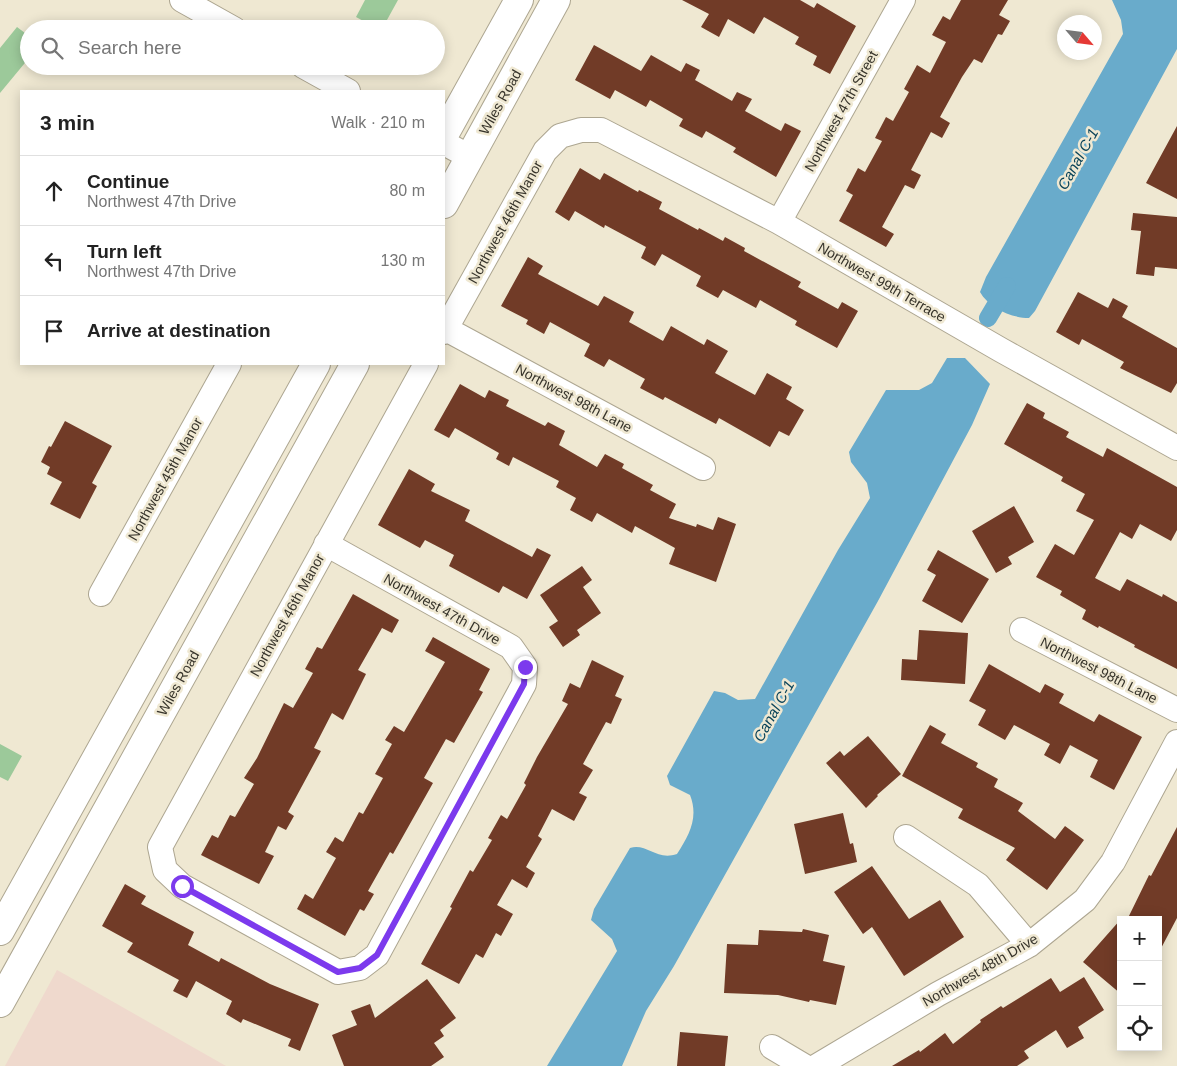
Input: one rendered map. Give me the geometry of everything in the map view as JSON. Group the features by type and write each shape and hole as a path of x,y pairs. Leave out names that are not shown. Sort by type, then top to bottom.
{"main road":[{"path":"445,133 519,0"},
{"name":"Wiles Road","path":"445,202 556,0"},
{"path":"0,931 315,365"},
{"name":"Wiles Road","path":"2,996 354,365"},
{"path":"206,561 236,578"}],"street":[{"path":"182,0 218,20"},
{"name":"Northwest 47th Street","path":"779,222 894,3"},
{"path":"318,75 344,90"},
{"name":"Northwest 99th Terrace","path":"581,130 601,130 779,222 1001,350 1177,448"},
{"name":"Northwest 46th Manor","path":"445,330 545,151 560,136 581,130"},
{"path":"445,144 470,157"},
{"name":"Northwest 98th Lane","path":"445,330 703,468"},
{"name":"Northwest 45th Manor","path":"101,594 228,365"},
{"name":"Northwest 46th Manor","path":"165,870 160,847 425,365"},
{"name":"Northwest 47th Drive","path":"165,870 182,886 338,972 360,968 377,955 524,684 525,667 511,647 326,544"},
{"name":"Northwest 98th Lane","path":"1022,630 1177,710"},
{"name":"Northwest 48th Drive","path":"817,1066 938,994 1029,945 1085,900 1113,862 1177,742"},
{"path":"906,837 978,886 1029,945"},
{"path":"772,1047 804,1066"}],"shaded area":[{"path":"57,970 66,975 226,1066 5,1066"}],"green space":[{"path":"365,0 398,0 387,20 362,20 356,17"},
{"path":"17,27 20,29 20,69 0,93 0,48"},
{"path":"0,744 22,756 8,781 0,777"}],"water":[{"path":"1112,0 1177,0 1177,49 1035,311 1029,318 1008,314 989,303 980,292 986,277 1123,34 1121,20"},
{"path":"947,358 965,358 990,384 972,425 878,601 674,966 646,1011 622,1066 547,1066 617,951 612,939 591,920 594,909 630,848 642,848 657,854 670,856 677,854 689,833 693,819 693,803 690,795 670,785 667,776 714,691 725,693 738,700 755,699 838,550 870,498 867,483 851,462 849,452 886,390 919,390 932,383"}],"building":[{"path":"682,0 800,0 814,8 817,3 856,26 830,74 813,65 817,56 795,44 799,37 764,17 754,34 728,19 719,37 701,27 709,14"},
{"path":"961,0 1008,0 999,15 1010,21 1002,35 998,34 982,63 974,59 962,77 940,117 950,123 942,138 931,132 911,170 921,175 914,189 905,185 882,227 894,234 886,247 839,221 853,195 846,191 858,168 865,172 882,141 875,138 886,117 893,121 909,92 904,89 917,65 930,73 946,42 932,35 943,16 950,20"},
{"path":"594,45 641,71 651,55 681,72 686,63 700,70 695,80 732,101 737,92 752,99 745,111 781,131 785,123 801,131 776,177 733,152 736,148 706,131 702,138 679,126 683,119 650,100 646,107 615,90 610,99 575,80"},
{"path":"1177,126 1177,199 1146,183"},
{"path":"580,168 600,180 604,173 638,192 639,190 662,202 659,209 723,241 725,237 745,248 744,251 801,282 798,287 838,309 842,302 858,311 837,348 795,325 797,321 760,300 756,308 723,290 718,298 696,286 701,276 662,254 655,266 641,258 646,247 605,225 604,228 575,211 569,221 555,212"},
{"path":"1133,213 1177,217 1177,269 1155,267 1154,276 1136,274 1141,231 1131,230"},
{"path":"528,257 543,266 538,274 598,306 604,296 634,312 629,322 663,341 671,326 704,345 707,339 728,351 715,373 755,395 767,373 792,387 786,399 804,410 789,436 779,431 770,447 719,418 716,424 665,397 663,400 640,388 645,379 609,359 604,367 584,356 590,344 550,322 544,334 526,324 528,320 501,306"},
{"path":"1078,292 1108,308 1113,298 1128,306 1122,317 1177,348 1177,383 1171,393 1120,368 1124,362 1082,339 1079,345 1056,332"},
{"path":"460,384 485,398 489,390 509,400 506,406 545,426 548,422 565,431 559,445 597,467 605,454 624,464 622,468 653,485 650,490 676,504 669,518 696,527 697,524 713,530 718,517 736,524 716,582 669,564 675,548 635,526 632,533 597,513 592,522 570,510 576,498 556,487 559,481 513,457 509,466 496,459 499,453 455,428 449,438 434,430"},
{"path":"1027,403 1045,413 1043,418 1069,432 1066,437 1103,457 1107,448 1177,487 1177,530 1171,541 1140,524 1132,539 1120,532 1095,578 1120,591 1127,579 1162,597 1163,594 1177,602 1177,669 1099,626 1098,628 1082,619 1086,610 1060,595 1062,591 1036,577 1055,544 1074,555 1094,520 1076,511 1085,494 1061,481 1063,477 1004,444"},
{"path":"65,421 112,446 92,483 97,486 80,519 50,504 62,482 47,474 50,467 41,462"},
{"path":"409,469 435,484 431,491 470,510 465,521 532,557 537,548 551,555 527,599 503,586 499,593 449,566 454,555 425,540 420,548 378,525"},
{"path":"1014,506 1034,542 1008,557 1012,564 996,573 972,531"},
{"path":"938,550 989,579 962,623 922,601 936,575 927,570"},
{"path":"582,566 592,580 583,587 601,613 577,630 580,635 563,647 549,627 558,621 540,595"},
{"path":"353,594 399,620 392,633 382,628 358,670 366,674 343,720 332,713 314,748 321,751 288,812 294,816 286,830 278,826 265,852 274,856 259,884 201,855 212,835 218,838 230,815 235,817 254,784 244,778 257,758 284,703 293,708 313,673 305,669 317,647 322,649"},
{"path":"919,630 968,633 965,684 901,680 902,659 917,660"},
{"path":"433,637 490,669 479,690 483,692 454,743 446,739 424,778 433,783 393,854 390,852 368,891 374,894 364,911 360,909 345,936 297,909 305,894 313,899 336,858 326,852 335,837 343,842 359,812 363,814 383,778 375,774 392,744 385,740 394,726 404,732 445,662 425,651"},
{"path":"592,660 624,676 615,696 622,699 611,724 606,722 583,764 593,770 579,793 587,797 574,821 552,809 538,836 542,839 526,867 535,873 527,888 512,879 497,905 513,914 501,936 496,933 483,958 476,954 459,984 421,964 452,908 450,907 470,870 473,872 492,840 488,838 501,815 507,819 526,785 524,783 537,757 568,704 562,701 570,683 580,688"},
{"path":"989,664 1040,693 1045,684 1064,694 1059,703 1094,722 1099,714 1142,737 1114,790 1090,777 1098,760 1070,745 1060,764 1044,755 1050,744 1014,725 1005,740 978,725 986,710 969,701"},
{"path":"930,725 946,734 941,743 978,763 976,767 998,779 994,787 1023,803 1018,811 1055,839 1065,826 1084,840 1047,890 1006,860 1015,848 958,818 963,809 902,776"},
{"path":"868,736 901,774 877,795 866,808 826,763 840,751 844,756"},
{"path":"843,813 850,844 853,843 857,862 805,874 794,824"},
{"path":"1177,827 1177,918 1162,946 1162,916 1129,916 1149,875 1151,876"},
{"path":"872,866 909,919 940,900 964,937 904,976 872,927 863,934 834,892"},
{"path":"125,884 146,896 141,904 194,932 188,945 219,962 221,958 270,984 319,1004 300,1051 288,1046 291,1039 243,1019 241,1023 226,1014 232,1001 196,981 187,998 173,991 179,980 127,952 133,943 102,926"},
{"path":"1117,924 1117,991 1083,962"},
{"path":"803,929 829,935 823,961 845,966 836,1005 810,1000 809,1002 778,995 724,993 727,944 758,945 759,930 802,932"},
{"path":"1084,977 1104,1010 1078,1027 1084,1038 1067,1048 1056,1030 1024,1051 1029,1058 1017,1066 892,1066 919,1050 920,1052 945,1033 953,1044 981,1022 980,1020 1051,978 1060,992"},
{"path":"427,979 456,1018 440,1030 444,1036 434,1043 444,1057 431,1066 344,1066 332,1035 357,1025 351,1011 370,1004 375,1018"},
{"path":"680,1032 728,1036 725,1066 677,1066"}],"waterway":[{"name":"Canal C-1","path":"988,318 1007,286"}],"route":[{"path":"182,886 338,972 360,968 377,955 524,684 525,667"}]}
